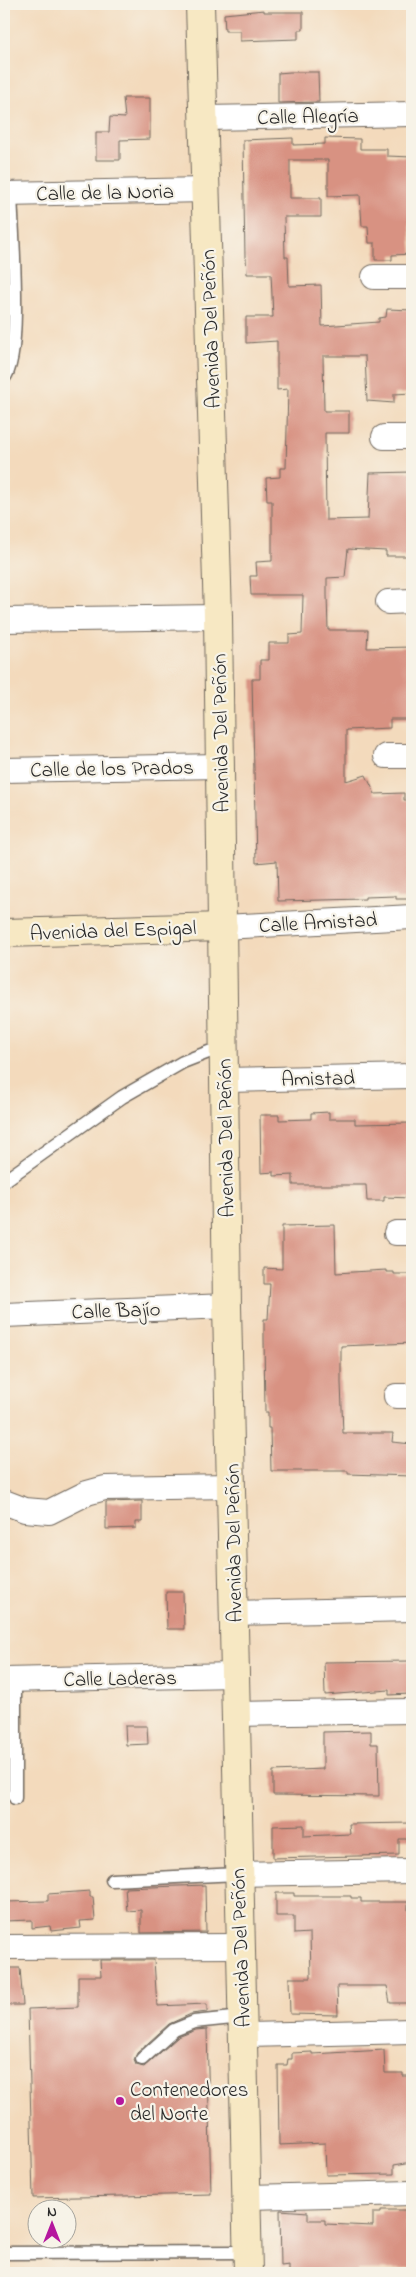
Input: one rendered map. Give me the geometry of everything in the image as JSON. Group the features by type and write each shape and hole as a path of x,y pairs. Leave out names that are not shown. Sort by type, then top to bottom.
{"street":[{"name":"Avenida Del Peñón","path":"200,4 218,617 227,1306 245,2197 248,2262"},
{"name":"Calle Alegría","path":"204,118 412,114"},
{"name":"Calle de la Noria","path":"8,194 206,190"},
{"path":"374,277 412,277"},
{"path":"384,437 412,437"},
{"path":"388,602 412,601"},
{"path":"4,620 218,617"},
{"path":"386,756 412,756"},
{"name":"Calle de los Prados","path":"4,770 220,766"},
{"name":"Calle Amistad","path":"223,927 412,917"},
{"name":"Avenida del Espigal","path":"4,933 223,927"},
{"name":"Amistad","path":"225,1080 412,1076"},
{"name":"Calle Bajío","path":"4,1315 227,1306"},
{"path":"4,1502 25,1510 49,1512 87,1493 105,1488 231,1486"},
{"path":"234,1613 412,1610"},
{"name":"Calle Laderas","path":"10,1680 235,1675"},
{"path":"236,1714 412,1711"},
{"path":"238,1874 412,1871"},
{"path":"4,1947 241,1946"},
{"path":"243,2026 412,2031"},
{"path":"245,2197 412,2193"}],"lane":[{"path":"4,378 8,373 15,340 8,194"},
{"path":"4,1181 122,1098 183,1062 224,1046"},
{"path":"10,1680 15,1798"},
{"path":"112,1880 238,1874"},
{"path":"142,2059 174,2030 194,2022 243,2026"},
{"path":"4,2253 248,2262"}],"building":[{"path":"264,10 264,12 303,12 303,30 298,30 298,39 240,41 240,31 225,31 224,14"},
{"path":"318,72 319,102 278,103 278,73"},
{"path":"123,98 150,98 150,139 120,140 120,160 96,160 96,132 109,132 110,117 125,118"},
{"path":"293,138 293,145 325,144 325,138 360,139 360,149 387,149 387,156 412,157 412,223 409,223 412,254 392,255 392,260 375,260 375,243 369,243 368,226 362,226 360,195 328,196 328,160 290,160 290,198 321,198 321,217 284,217 285,257 288,257 289,286 321,285 322,326 379,322 379,318 386,317 387,309 412,310 412,393 394,394 394,403 367,401 365,356 323,356 324,411 349,411 349,433 325,433 326,520 368,519 370,473 412,472 412,542 410,542 410,556 386,556 386,551 348,549 345,577 327,578 327,595 328,630 368,630 367,648 412,647 412,719 390,719 390,728 346,730 346,781 366,775 375,794 404,793 404,800 412,800 412,899 396,899 396,896 365,897 365,899 278,901 277,861 256,863 252,679 260,679 260,660 269,660 269,643 289,643 289,635 302,634 303,595 251,595 250,576 257,576 256,562 272,561 272,501 267,501 266,478 280,477 280,468 286,468 288,389 277,390 277,341 246,343 246,317 273,317 271,274 247,274 245,258 243,140"},
{"path":"329,1112 329,1119 355,1119 355,1124 412,1123 412,1198 384,1197 384,1201 367,1201 366,1185 293,1185 293,1175 274,1176 274,1172 261,1173 260,1115 279,1115 279,1120 311,1119 311,1113"},
{"path":"335,1225 336,1273 386,1270 386,1272 394,1272 394,1274 412,1274 412,1343 341,1346 341,1383 343,1433 393,1433 392,1442 412,1444 412,1476 348,1474 348,1471 271,1471 270,1428 268,1428 268,1412 265,1412 264,1338 264,1319 268,1319 270,1284 264,1284 264,1268 282,1269 282,1226"},
{"path":"142,1501 142,1522 136,1522 136,1528 106,1529 106,1502"},
{"path":"166,1592 183,1592 184,1629 167,1629"},
{"path":"410,1661 410,1694 389,1695 389,1690 325,1695 324,1662"},
{"path":"125,1726 147,1726 148,1744 126,1745"},
{"path":"371,1731 371,1744 378,1744 379,1796 273,1795 273,1771 323,1769 323,1732"},
{"path":"412,1823 412,1839 399,1839 399,1855 273,1858 273,1826 304,1825 304,1836 350,1834 349,1824"},
{"path":"205,1885 206,1932 141,1933 141,1910 127,1911 125,1888"},
{"path":"90,1891 90,1897 93,1897 95,1920 80,1921 81,1928 51,1931 50,1926 32,1928 32,1920 4,1921 4,1902 48,1901 48,1894"},
{"path":"276,1893 294,1893 294,1896 351,1896 351,1898 361,1898 361,1902 408,1902 408,1910 412,1910 412,1993 410,1993 410,2003 390,2003 387,1986 337,1986 338,2015 290,2014 289,1978 311,1978 310,1933 294,1934 294,1916 276,1916"},
{"name":"Contenedores del Norte","path":"100,1960 154,1960 157,2006 207,2004 207,2012 191,2014 169,2024 137,2053 134,2060 136,2065 144,2067 178,2037 196,2030 207,2029 211,2194 33,2198 28,2009 78,2007 78,1976 101,1976"},
{"path":"4,1968 20,1968 23,2005 4,2005"},
{"path":"384,2050 385,2073 403,2073 403,2076 412,2076 412,2162 394,2165 394,2174 326,2175 325,2143 279,2145 278,2065 287,2065 288,2059 292,2059 292,2053 312,2052 312,2054"},
{"path":"280,2210 308,2212 308,2220 325,2220 325,2224 373,2226 373,2213 381,2213 381,2210 405,2210 406,2227 412,2227 412,2269 357,2270 357,2273 289,2273 289,2265 281,2266"}],"place":[{"name":"Contenedores del Norte","path":"120,2101"}]}
